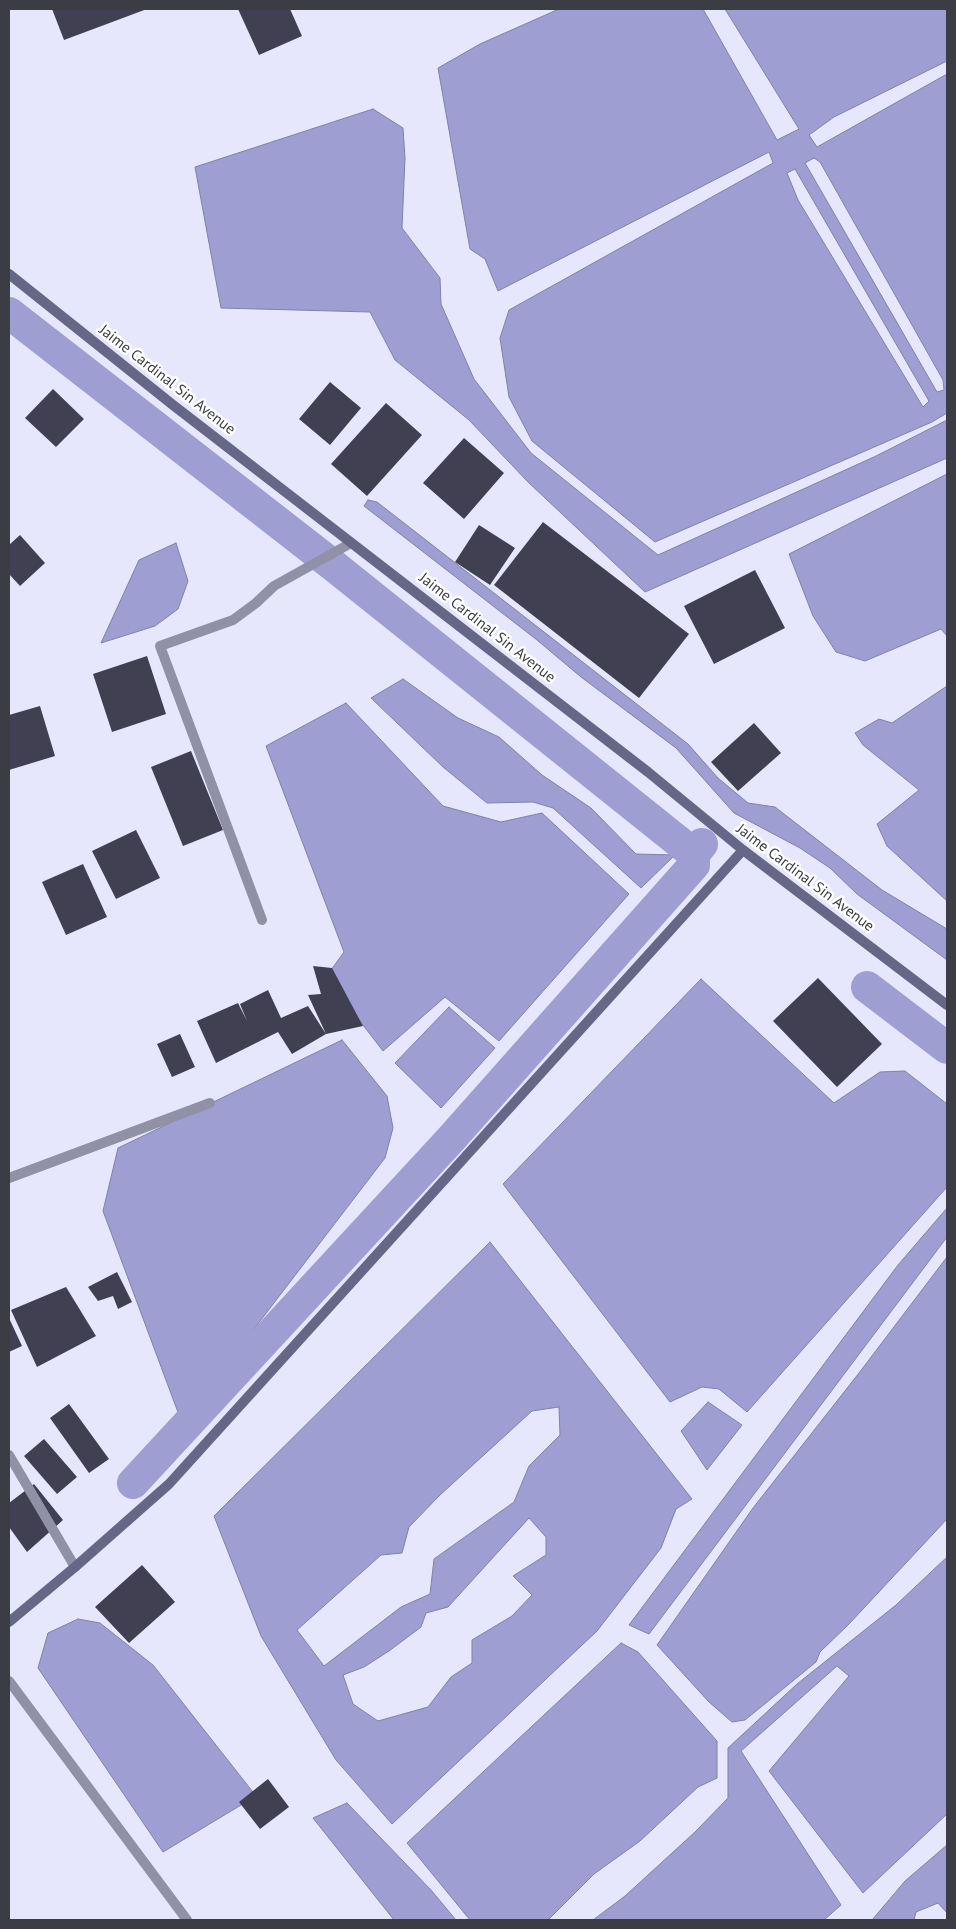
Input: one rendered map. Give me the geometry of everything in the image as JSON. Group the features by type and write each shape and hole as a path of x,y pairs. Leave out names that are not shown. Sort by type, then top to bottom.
{"main road":[{"name":"Jaime Cardinal Sin Avenue","path":"9,274 350,544 648,772 743,850 947,1005"},
{"path":"9,1622 169,1484 743,850"}],"street":[{"path":"262,920 160,646 233,620 256,603 274,586 350,544"},
{"path":"9,1178 210,1103"},
{"path":"9,1455 75,1567"},
{"path":"9,1680 187,1920"}],"water":[{"path":"559,9 703,9 777,140 799,129 725,9 947,9 947,61 834,117 809,135 817,147 947,74 947,413 932,422 655,542 532,441 509,397 500,338 509,310 773,163 769,152 498,291 485,259 470,249 438,68 480,44","holes":["814,158 820,162 943,380 944,390 937,392 805,163","795,169 929,401 923,407 798,200 787,173"]},
{"path":"373,109 403,128 405,158 402,228 440,278 441,304 474,379 531,453 658,555 876,456 947,420 947,458 645,592 528,482 469,420 395,360 370,312 221,308 195,167"},
{"path":"947,474 947,636 941,629 865,661 836,652 813,616 789,554"},
{"path":"368,500 377,502 688,744 718,778 748,803 775,807 882,890 947,929 947,960 857,894 830,868 800,848 734,813 676,748 581,677 537,640 364,506"},
{"path":"176,543 188,581 178,609 155,626 101,643 139,560"},
{"path":"403,679 458,718 499,737 542,775 591,808 636,854 675,855 641,888 553,808 533,802 487,803 443,767 371,698"},
{"path":"947,686 947,901 887,846 877,824 919,790 863,745 855,733 879,719 892,723"},
{"path":"346,703 443,806 501,822 542,813 629,894 499,1041 445,997 383,1051 326,977 344,952 266,746"},
{"path":"701,979 834,1103 880,1072 905,1071 947,1104 947,1187 747,1412 719,1389 702,1387 670,1402 503,1184"},
{"path":"449,1007 495,1048 441,1108 395,1063"},
{"path":"342,1040 387,1096 393,1128 385,1158 182,1423 103,1211 118,1148"},
{"path":"947,1208 947,1237 649,1634 629,1625 898,1265"},
{"path":"490,1242 692,1499 676,1509 661,1548 597,1631 392,1824 336,1760 261,1636 214,1516","holes":["559,1407 560,1435 529,1466 514,1502 434,1559 430,1594 401,1607 324,1666 297,1630 381,1555 402,1553 409,1527 440,1495 532,1411","529,1518 546,1537 546,1555 513,1576 532,1595 512,1616 472,1640 472,1663 451,1677 428,1707 378,1721 353,1704 343,1675 364,1667 389,1651 421,1627 426,1613 448,1607"]},
{"path":"947,1257 947,1519 849,1624 820,1652 816,1662 745,1720 732,1722 709,1702 657,1645 753,1508"},
{"path":"708,1402 742,1425 707,1470 681,1431"},
{"path":"947,1557 947,1814 863,1893 769,1771 849,1676 837,1666 741,1751 841,1905 824,1920 593,1920 625,1896 695,1832 728,1798 728,1748 797,1684 896,1605"},
{"path":"78,1619 100,1623 153,1665 256,1796 163,1852 38,1668 48,1633"},
{"path":"621,1643 638,1652 717,1741 717,1778 698,1787 640,1841 594,1874 548,1920 470,1920 407,1843"},
{"path":"347,1803 431,1890 456,1920 394,1920 313,1818"},
{"path":"947,1845 947,1913 938,1903 916,1912 914,1920 872,1920 905,1881"}],"building":[{"path":"52,9 147,9 64,40"},
{"path":"238,9 290,9 302,36 259,55"},
{"path":"330,382 361,408 330,445 299,419"},
{"path":"53,389 84,419 56,447 25,418"},
{"path":"386,403 422,435 367,496 331,464"},
{"path":"464,438 504,473 464,519 423,483"},
{"path":"543,522 689,634 639,698 494,585"},
{"path":"479,525 515,548 490,585 455,562"},
{"path":"20,535 45,563 20,586 9,574 9,545"},
{"path":"755,570 785,628 714,664 684,606"},
{"path":"147,656 166,714 112,732 93,674"},
{"path":"40,706 55,756 9,770 9,715"},
{"path":"754,723 781,753 738,791 711,762"},
{"path":"191,751 223,830 183,846 151,767"},
{"path":"136,830 160,878 116,899 92,851"},
{"path":"83,864 107,917 66,935 42,882"},
{"path":"313,966 332,968 363,1026 326,1034 308,995 321,994"},
{"path":"818,978 882,1044 837,1087 773,1021"},
{"path":"268,990 281,1018 308,1006 326,1034 292,1054 278,1032 216,1063 197,1021 238,1003 247,1021 240,1004"},
{"path":"180,1034 195,1067 172,1077 157,1044"},
{"path":"117,1272 132,1302 118,1309 113,1296 98,1301 88,1287"},
{"path":"66,1287 96,1336 37,1367 11,1310"},
{"path":"9,1318 22,1346 9,1352"},
{"path":"69,1404 109,1459 89,1473 50,1418"},
{"path":"44,1439 77,1477 57,1494 24,1456"},
{"path":"34,1484 63,1520 27,1552 9,1527 9,1503"},
{"path":"142,1565 175,1602 129,1643 95,1607"},
{"path":"268,1779 289,1807 260,1829 239,1802"}],"waterway":[{"path":"9,313 334,566 694,854"},
{"path":"133,1483 451,1139 694,865 694,854 702,844"},
{"path":"867,987 947,1048"}]}
